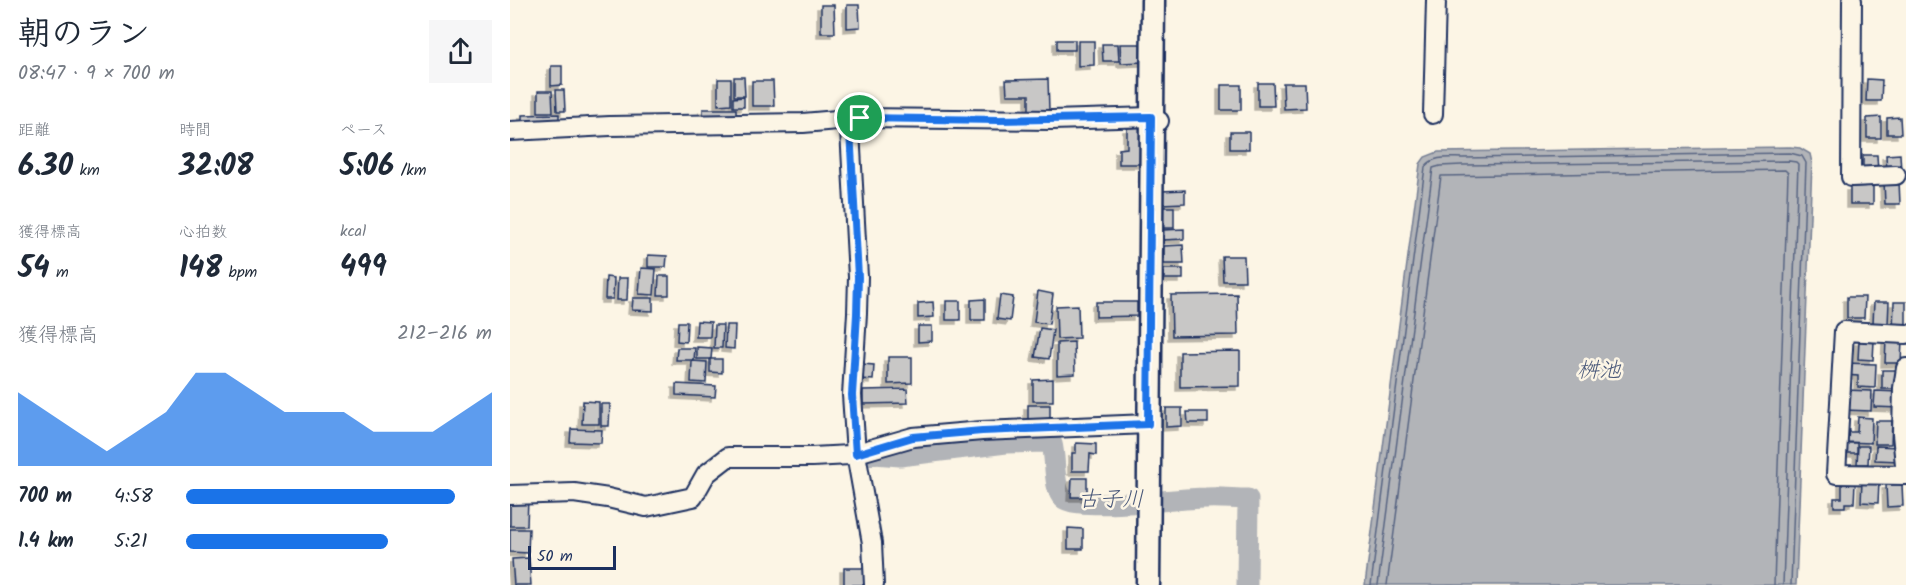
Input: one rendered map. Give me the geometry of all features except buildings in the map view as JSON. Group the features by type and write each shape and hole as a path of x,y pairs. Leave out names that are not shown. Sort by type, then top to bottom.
{"main road":[{"path":"1148,585 1148,424 1155,119 1153,0"}],"street":[{"path":"1434,114 1436,0"},
{"path":"1852,0 1851,177 1896,175"},
{"path":"860,118 850,130 858,277 852,395 856,454 872,543 874,585"},
{"path":"510,130 803,123 860,118 1155,119"},
{"path":"1906,334 1844,330 1836,474 1906,475 1902,434 1906,368"},
{"path":"510,495 574,494 608,498 646,507 693,497 706,474 728,457 812,458 856,454 913,437 982,431 1148,424"}],"water":[{"name":"桝池","path":"1800,148 1810,154 1812,163 1796,585 1365,585 1420,164 1425,157 1438,152"}],"waterway":[{"name":"古子川","path":"861,457 874,454 900,456 1006,443 1044,442 1052,444 1056,481 1060,494 1072,502 1108,504 1211,498 1248,499 1247,585"}],"route":[{"path":"1151,117 1148,424 982,431 913,437 856,454 852,395 858,277 850,130 860,118 1052,120 1151,117"}]}
